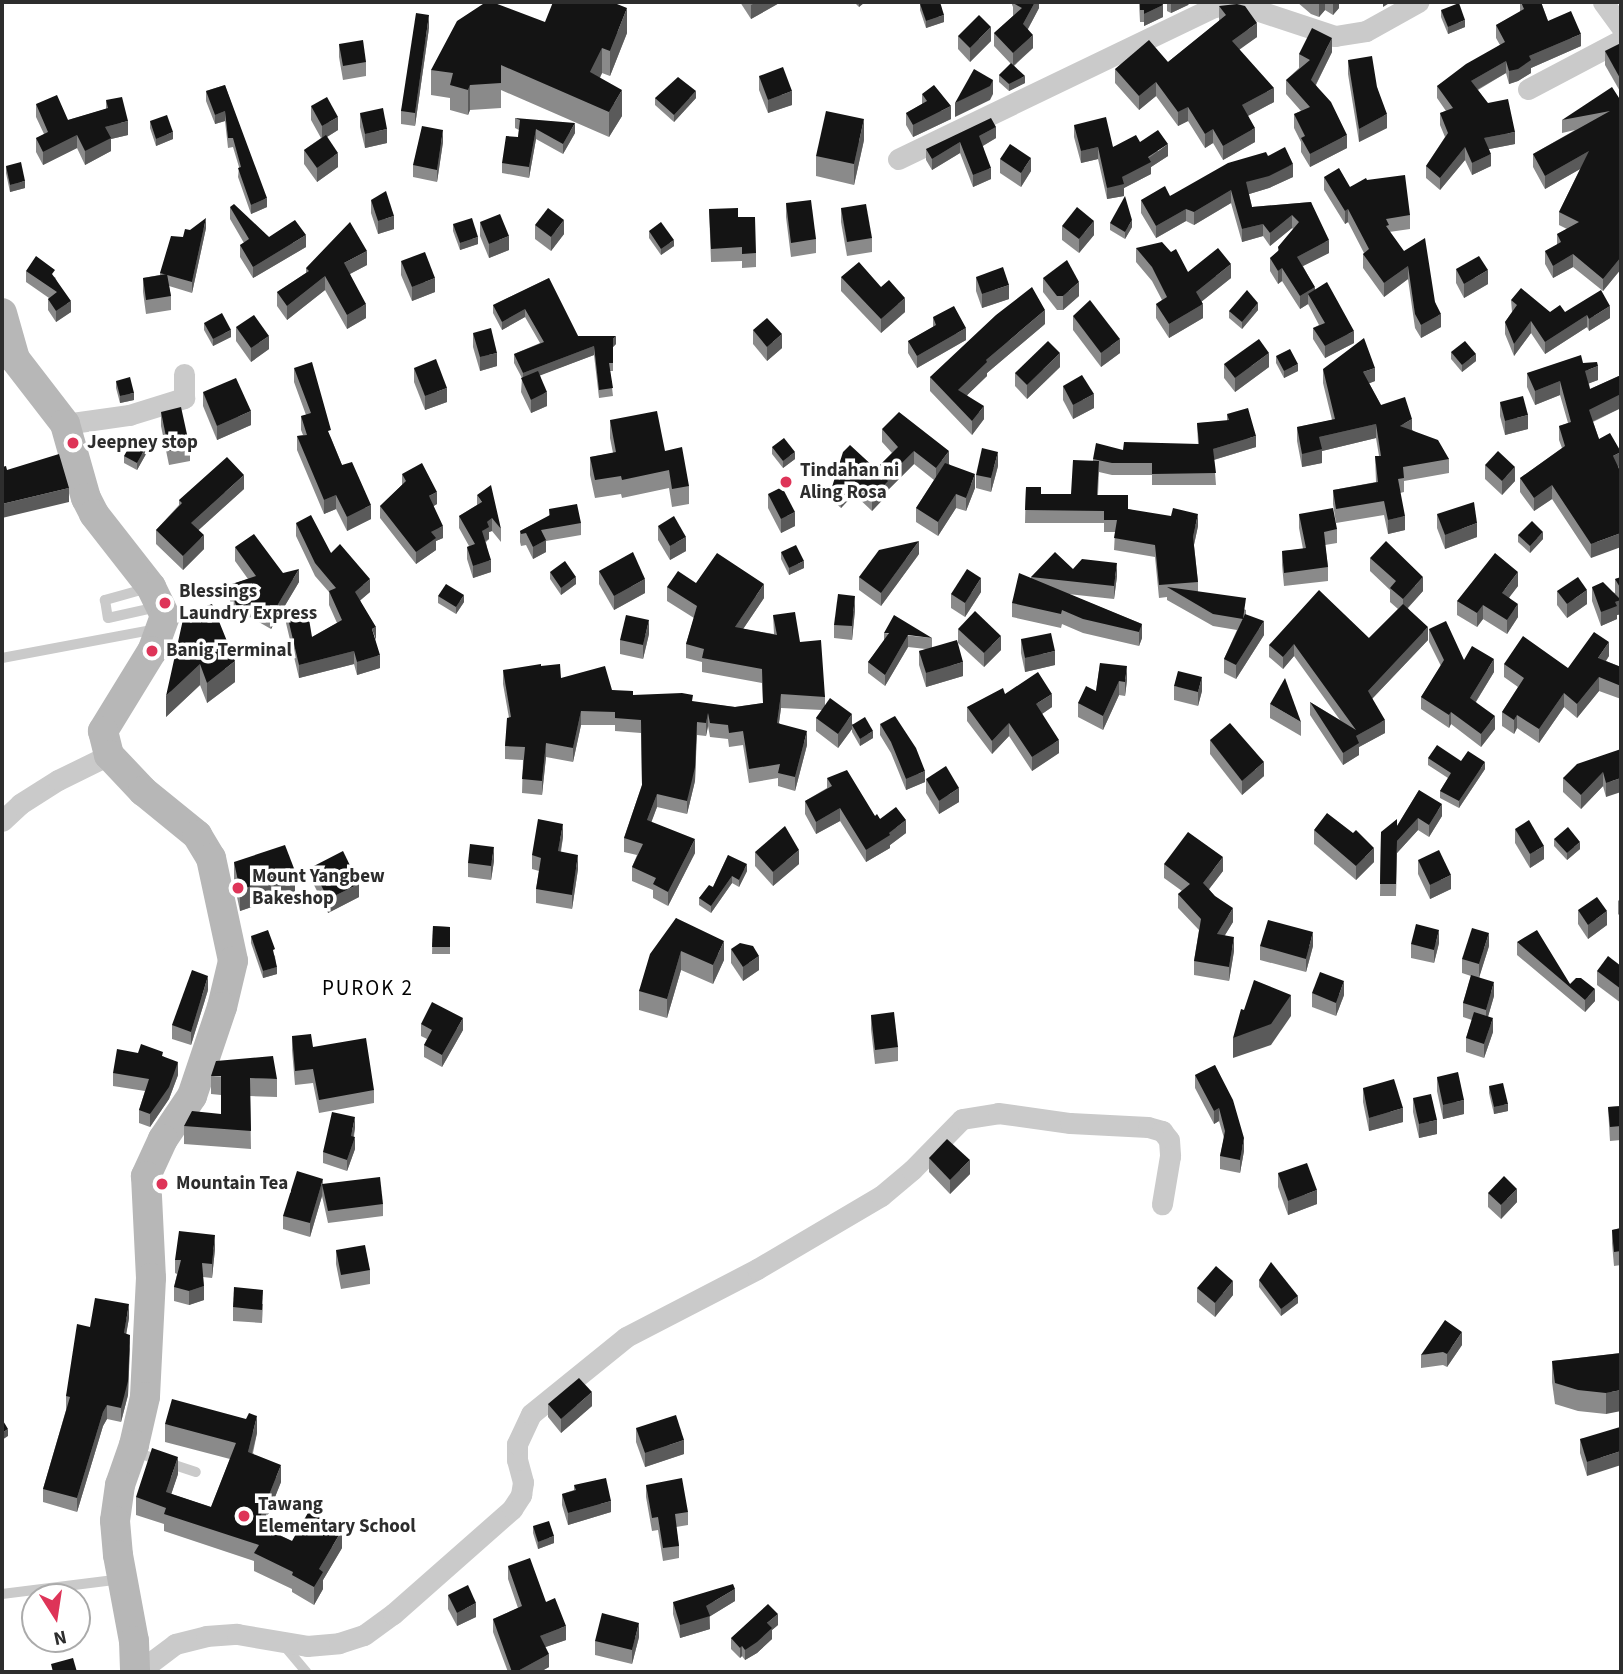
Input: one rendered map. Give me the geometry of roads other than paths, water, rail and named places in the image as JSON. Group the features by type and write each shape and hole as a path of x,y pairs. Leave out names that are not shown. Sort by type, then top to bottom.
{"main road":[{"path":"2,313 15,359 65,424 86,498 94,514 157,607 152,650 103,731 108,755 143,791 197,835 211,858 233,961 219,1019 192,1096 163,1139 146,1176 151,1278 145,1397 132,1451 120,1485 115,1521 135,1672"}],"street":[{"path":"898,159 1214,8 1238,4 1335,36 1366,31 1418,2"},
{"path":"1604,2 1621,27"},
{"path":"1528,89 1621,40"},
{"path":"65,424 129,415 184,398 184,374"},
{"path":"2,821 20,804 58,780 108,755"},
{"path":"145,1672 150,1663 175,1644 206,1636 237,1634 307,1646 339,1643 364,1635 393,1614 512,1509 522,1495 523,1482 517,1460 517,1444 531,1414 626,1337 757,1269 881,1196 962,1119 998,1113 1070,1123 1148,1127 1162,1131 1169,1140 1170,1156 1162,1204"}],"lane":[{"path":"2,658 157,607"},
{"path":"132,1451 196,1472"},
{"path":"2,1594 124,1579"},
{"path":"282,1643 306,1672"}],"place":[{"name":"Jeepney stop","path":"73,443"},
{"name":"Tindahan ni Aling Rosa","path":"786,482"},
{"name":"Blessings Laundry Express","path":"165,603"},
{"name":"Banig Terminal","path":"152,651"},
{"name":"Mount Yangbew Bakeshop","path":"238,888"},
{"name":"Mountain Tea","path":"162,1184"},
{"name":"Tawang Elementary School","path":"244,1516"}],"district":[{"name":"PUROK 2","path":"368,988"}]}
